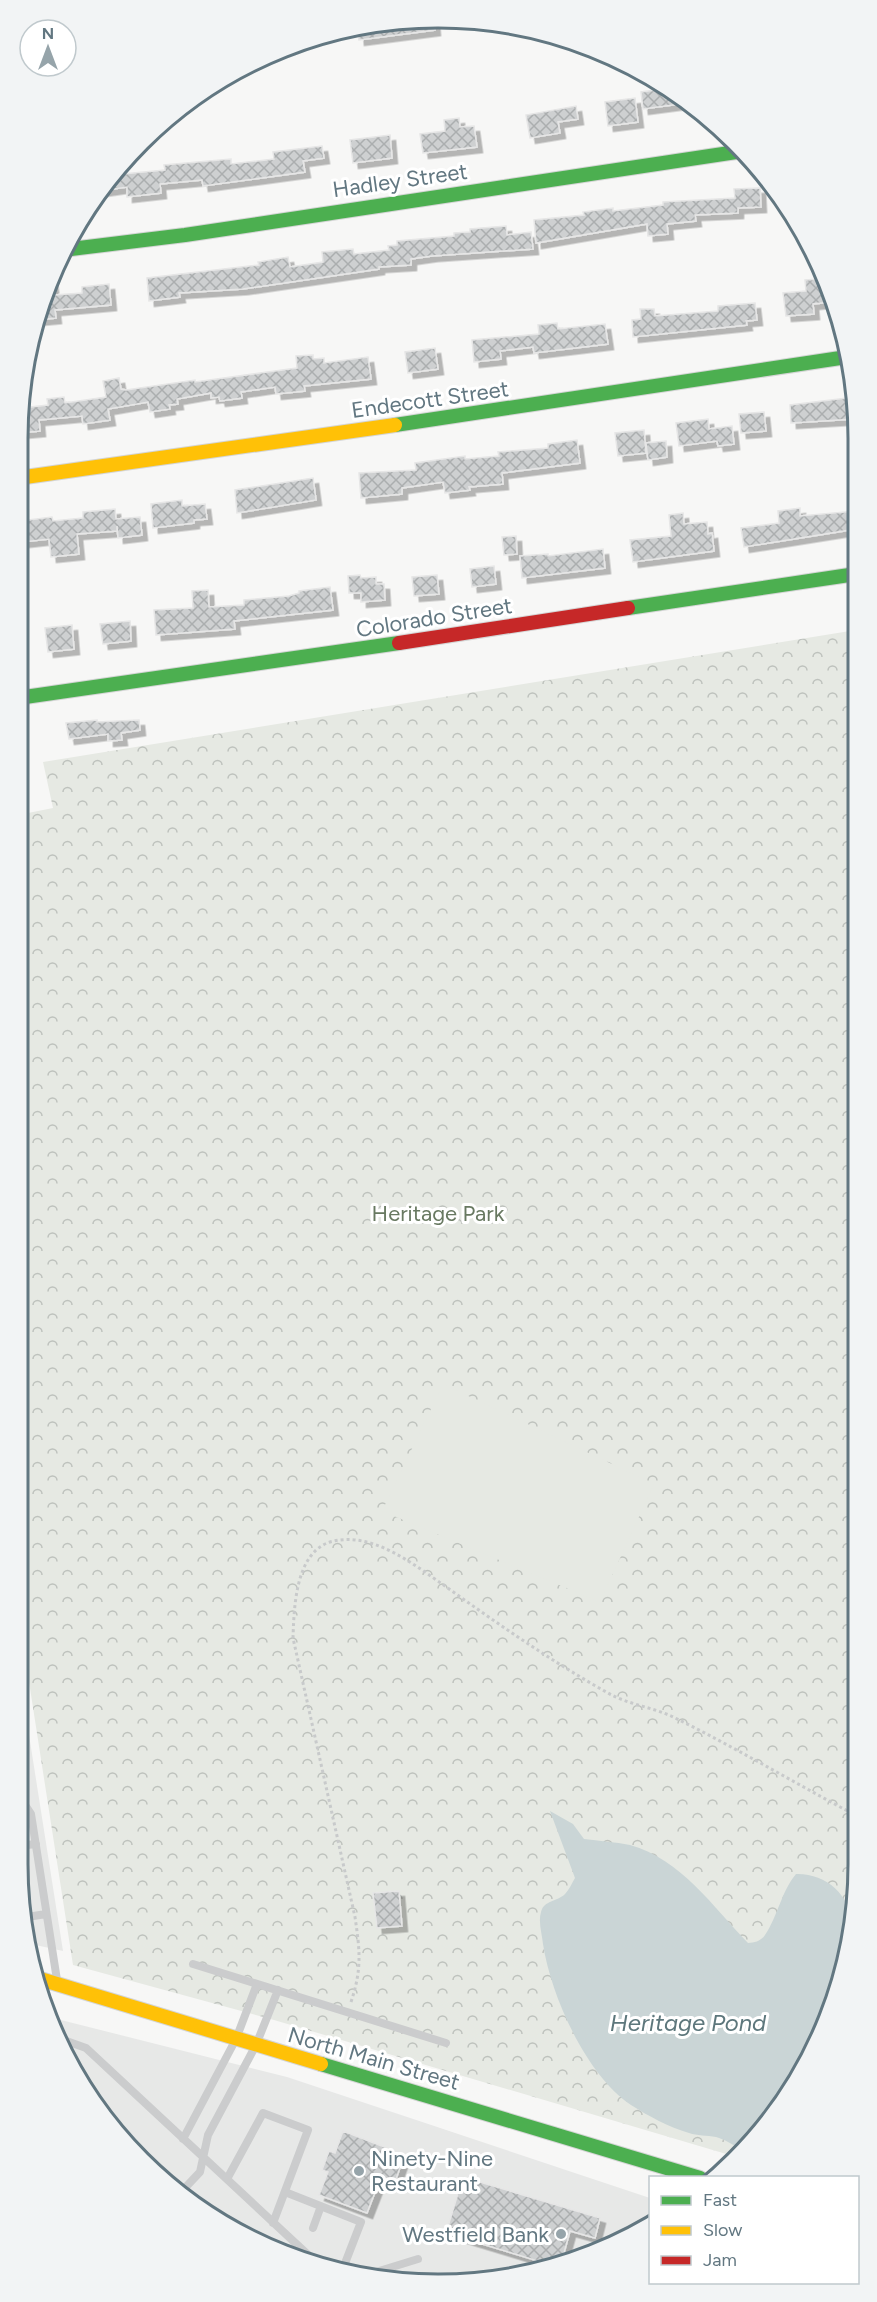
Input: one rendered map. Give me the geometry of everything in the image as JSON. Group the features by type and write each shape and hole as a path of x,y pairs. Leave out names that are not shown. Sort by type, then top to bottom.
{"street":[{"name":"Hadley Street","path":"75,248 196,233 732,153"},
{"name":"Endecott Street","path":"28,477 841,358"},
{"name":"Colorado Street","path":"28,697 175,677 848,575"},
{"name":"North Main Street","path":"45,1980 693,2176"}],"lane":[{"path":"28,1810 31,1814 58,1984"},
{"path":"28,1845 36,1844"},
{"path":"32,1916 46,1914"},
{"path":"193,1964 446,2043"},
{"path":"183,2139 236,2039 257,1984"},
{"path":"186,2187 200,2172 208,2135 256,2045 278,1990"},
{"path":"70,2042 86,2048 303,2250"},
{"path":"227,2179 263,2113 308,2130 273,2223"},
{"path":"285,2192 361,2222 345,2263"},
{"path":"313,2228 321,2206"},
{"path":"383,2270 418,2259"}],"path":[{"path":"347,2012 359,1977 361,1955 355,1917 293,1638 294,1604 300,1577 313,1556 329,1542 358,1539 405,1558 518,1638 610,1695 669,1715 848,1812"}],"shaded area":[{"path":"28,1729 63,1951 36,1945 36,1943 28,1864"},
{"path":"60,2020 287,2077 649,2198 649,2215 595,2242 545,2260 465,2273 438,2274 385,2270 332,2260 307,2252 233,2219 168,2172 130,2134 113,2113 83,2068"}],"green space":[{"name":"Heritage Park","path":"848,631 848,1890 835,1970 806,2045 794,2069 764,2113 727,2154 274,2020 73,1965 28,1675 28,813 53,808 43,762"},
{"path":"443,1384 654,1484 600,1602 382,1511"}],"water":[{"name":"Heritage Pond","path":"550,1811 573,1824 584,1839 630,1845 665,1861 695,1886 748,1943 758,1941 765,1935 796,1874 827,1882 842,1897 846,1905 841,1940 835,1970 817,2020 794,2069 764,2113 735,2146 713,2136 692,2134 674,2128 631,2105 615,2092 585,2055 562,2010 554,1987 547,1965 540,1924 540,1916 545,1905 565,1894 575,1878"}],"building":[{"path":"435,28 435,30 359,40 359,36"},
{"path":"654,90 676,105 643,109 641,92"},
{"path":"635,98 638,122 608,126 605,102"},
{"path":"576,106 578,119 558,122 560,133 530,138 526,115"},
{"path":"459,118 460,127 474,126 477,147 423,153 420,134 445,131 444,120"},
{"path":"390,135 392,158 353,163 350,140"},
{"path":"322,146 324,158 303,161 305,172 203,186 202,180 160,184 161,193 127,197 127,187 113,189 125,174 165,170 164,165 231,159 231,164 274,159 273,152"},
{"path":"760,188 761,207 738,208 738,213 695,215 696,221 667,224 668,234 648,236 647,224 536,243 534,220 584,215 583,212 613,208 613,211 663,205 663,202 735,198 734,189"},
{"path":"506,226 507,235 531,232 533,249 432,256 411,259 411,265 379,267 379,269 243,289 179,293 180,297 149,301 147,278 259,265 258,262 288,257 290,267 323,262 322,252 353,249 354,254 389,250 388,246 397,245 397,241 454,236 454,233 470,232 470,229"},
{"path":"816,279 825,303 813,304 814,314 786,316 783,293 806,291 805,280"},
{"path":"109,284 111,305 55,310 56,318 46,319 55,295 82,293 82,287"},
{"path":"755,303 757,320 746,321 747,325 633,337 632,320 641,319 640,309 654,309 655,316 718,311 718,306"},
{"path":"557,323 558,329 605,324 608,344 534,353 533,347 500,351 501,359 474,362 472,340 539,334 538,325"},
{"path":"435,348 438,369 408,373 405,352"},
{"path":"313,355 313,359 324,358 324,363 368,357 371,379 304,386 305,391 276,394 275,387 241,392 242,398 220,401 219,397 211,398 211,393 177,399 178,404 169,405 170,409 150,412 148,402 108,409 110,420 83,424 82,416 39,420 40,431 28,432 30,407 48,405 47,399 64,397 65,403 106,397 103,381 119,378 121,389 126,390 195,380 195,382 297,368 296,356"},
{"path":"846,398 848,419 791,423 790,405"},
{"path":"764,412 766,431 741,433 739,414"},
{"path":"708,419 709,429 732,426 734,444 718,446 717,441 679,446 676,423"},
{"path":"644,430 646,453 618,456 615,433"},
{"path":"577,440 580,463 502,473 503,484 469,487 470,490 445,493 443,482 402,488 402,494 361,498 359,473 416,470 415,463 465,456 465,459 499,456 498,452 548,448 548,444"},
{"path":"666,441 667,457 648,460 646,443"},
{"path":"313,478 316,500 237,513 235,490"},
{"path":"182,500 182,506 205,504 207,519 194,520 194,523 153,528 151,504"},
{"path":"800,508 800,516 848,512 848,530 744,547 741,528 779,523 778,511"},
{"path":"115,509 116,519 140,517 142,535 118,538 117,526 117,531 77,534 79,554 51,557 49,539 28,541 28,520 52,517 53,521 83,518 83,512"},
{"path":"683,513 684,524 707,522 708,534 712,533 714,551 633,562 630,540 671,536 669,515"},
{"path":"516,536 517,554 504,555 502,537"},
{"path":"603,549 605,568 522,578 520,556 548,554 548,556"},
{"path":"494,566 496,584 472,587 470,569"},
{"path":"360,575 361,578 376,577 376,584 384,584 385,600 361,602 361,593 349,593 348,576"},
{"path":"437,575 439,594 414,596 412,577"},
{"path":"330,587 333,610 234,621 235,629 156,635 154,610 193,608 192,591 208,590 209,607 244,605 244,600 289,596 299,591"},
{"path":"130,621 131,641 103,644 100,624"},
{"path":"72,625 74,649 48,652 45,628"},
{"path":"97,720 97,722 139,720 140,730 121,733 122,740 108,741 108,734 69,739 66,723"},
{"path":"399,1891 402,1926 377,1928 373,1893"},
{"path":"343,2131 392,2150 390,2157 402,2162 395,2182 381,2177 367,2213 319,2195 328,2172 322,2170 329,2151 335,2153"},
{"path":"463,2177 600,2218 595,2238 570,2231 564,2254 539,2261 446,2233"}],"traffic: fast":[{"path":"75,248 185,235 732,153"},
{"path":"395,425 841,358"},
{"path":"628,608 848,575"},
{"path":"28,697 399,643"},
{"path":"321,2064 693,2176"}],"traffic: slow":[{"path":"28,477 395,425"},
{"path":"45,1981 321,2064"}],"traffic: jam":[{"path":"399,643 628,608"}],"place":[{"name":"Ninety-Nine Restaurant","path":"359,2171"},
{"name":"Westfield Bank","path":"561,2234"}]}
